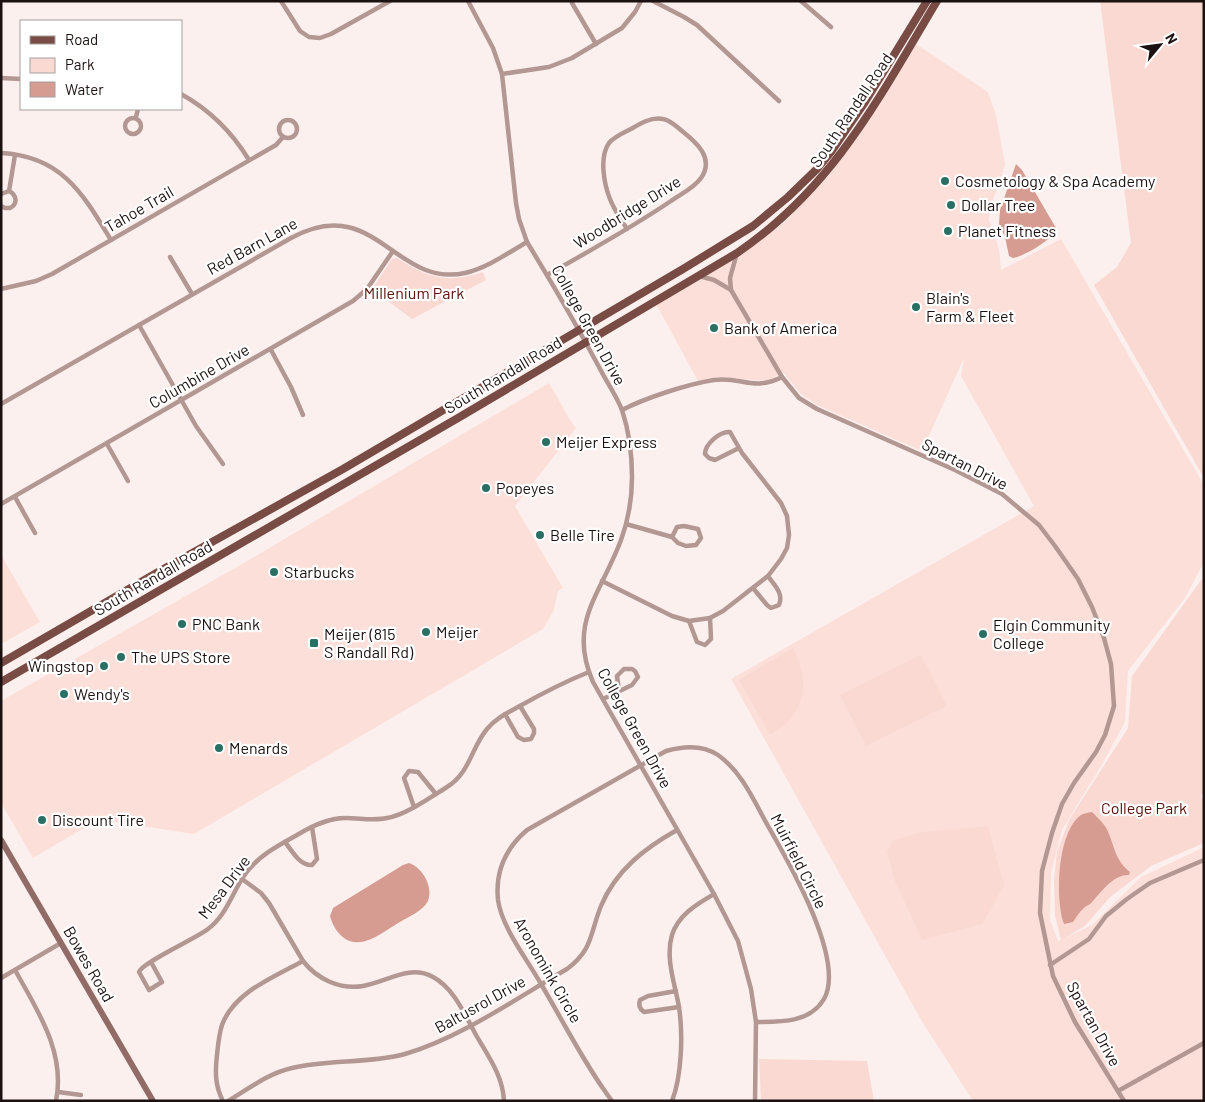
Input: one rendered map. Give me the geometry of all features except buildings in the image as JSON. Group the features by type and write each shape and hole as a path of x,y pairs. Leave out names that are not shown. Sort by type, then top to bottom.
{"main road":[{"name":"South Randall Road","path":"1,664 160,571 352,464 753,226 788,197 835,145 865,102 927,1"},
{"name":"South Randall Road","path":"1,682 474,409 737,254 755,241 796,206 834,164 872,109 938,1"},
{"name":"Bowes Road","path":"1,840 153,1101"}],"street":[{"path":"281,1 300,31 314,38 325,37 381,3 390,1"},
{"name":"College Green Drive","path":"468,1 494,48 502,74 516,203 519,220 527,242 586,342 622,410 629,440 632,478 626,524 585,621 583,652 589,672 603,699 714,894 738,941 751,989 756,1022 755,1101"},
{"path":"502,74 559,64 622,28 641,1"},
{"path":"652,1 697,25 779,101"},
{"path":"801,1 831,27"},
{"path":"572,3 596,44"},
{"path":"1,78 20,79"},
{"path":"182,95 214,116 236,140 249,160"},
{"path":"136,117 138,110"},
{"name":"Woodbridge Drive","path":"547,276 627,229 664,206 695,184 703,174 705,159 702,151 693,140 667,120 661,118 646,120 613,139 606,149 604,158 607,189 614,207 627,229"},
{"name":"Tahoe Trail","path":"287,120 293,122 297,129 295,134 290,138 283,137 280,132 280,125 287,120"},
{"name":"Tahoe Trail","path":"1,289 26,284 45,277 279,143 283,137"},
{"path":"1,153 29,158 48,166 69,180 84,196 111,240"},
{"path":"9,191 15,155"},
{"path":"1,194 9,191"},
{"path":"1,206 10,208 16,203 15,197 9,191"},
{"name":"Red Barn Lane","path":"1,404 298,234 322,225 358,229 422,268 451,274 465,273 477,269 527,242"},
{"name":"Columbine Drive","path":"1,504 348,305 367,289 392,251"},
{"path":"731,290 730,278 737,254"},
{"path":"170,257 192,294"},
{"path":"699,276 714,280 731,290"},
{"name":"Spartan Drive","path":"731,290 782,377 799,398 817,409 955,470 1002,494 1038,525 1050,539 1078,579 1092,606 1111,664 1114,706 1105,735 1096,752 1062,804 1042,871 1040,913 1053,976 1075,1022 1124,1101"},
{"path":"139,325 204,439 223,464"},
{"path":"271,350 291,387 303,415"},
{"path":"622,410 688,386 716,379 759,385 771,383 782,377"},
{"path":"602,581 672,616 689,621 710,618 723,611 768,576 782,559 787,548 789,535 787,516 781,503 739,448 730,432 721,434 707,446 705,451 708,458 715,460 739,448"},
{"path":"107,444 128,481"},
{"path":"15,497 35,533"},
{"path":"626,524 672,536 678,543 686,546 696,545 700,538 698,529 684,526 677,528 672,536"},
{"path":"753,588 767,605 772,608 779,605 781,600 780,594 768,576"},
{"path":"689,621 697,642 705,645 712,639 710,618"},
{"path":"603,699 619,692 635,682 638,678 632,669 624,669 617,676 619,692"},
{"name":"Mesa Drive","path":"151,962 216,923 225,912 242,879 259,859 322,822 334,819 389,818 414,807 458,779 465,771 486,729 505,714 553,687 589,672"},
{"path":"505,714 518,737 524,740 531,739 534,730 520,706"},
{"name":"Muirfield Circle","path":"640,765 666,751 691,747 710,751 728,763 743,783 797,876 807,898 815,918 827,962 829,974 826,994 814,1010 799,1018 756,1022"},
{"name":"Aronomink Circle","path":"612,1101 507,927 500,910 497,878 501,863 514,842 527,830 640,765"},
{"path":"414,807 404,778 409,771 418,772 436,794"},
{"path":"285,842 305,865 312,865 317,860 312,827"},
{"name":"Baltusrol Drive","path":"228,1101 267,1078 291,1068 371,1060 403,1054 434,1043 471,1025 541,984 573,964 586,949 595,930 601,907 625,869 646,849 677,830"},
{"path":"1050,965 1089,939 1106,916 1127,899 1150,884 1204,860"},
{"path":"242,879 261,892 269,902 303,961 319,977 343,986 363,986 407,973 418,973 432,976 443,984 454,996 497,1072 502,1084 504,1101"},
{"path":"672,1101 678,1082 681,1034 679,1007 669,960 672,935 677,923 687,912 714,894"},
{"path":"1,978 61,943"},
{"path":"223,1101 217,1088 216,1069 222,1025 229,1011 248,992 303,961"},
{"path":"151,962 162,982 149,990 139,972 141,967 151,962"},
{"path":"15,970 44,1021 51,1040 56,1057 58,1092 56,1101"},
{"path":"676,991 643,998 639,1003 640,1008 644,1012 679,1007"},
{"path":"1118,1091 1204,1043"},
{"path":"58,1092 81,1095"}],"shaded area":[{"name":"Elgin Community College","path":"916,44 988,92 996,115 1005,164 991,205 989,220 999,249 1001,270 1061,239 1204,485 1204,562 1185,598 1128,671 1125,722 1103,763 1062,830 1051,873 1050,920 1058,941 1092,925 1141,877 1204,847 1204,1101 973,1101 921,1020 731,679 1034,506 961,376 964,358 922,451 817,405 801,394 783,372 768,381 716,377 698,381 656,304 740,256 787,220 829,175 855,140"},
{"path":"549,383 576,428 515,506 563,588 558,591 554,610 543,629 194,834 102,820 101,818 33,858 1,803 1,701 242,564"},
{"path":"1,555 40,622 1,644"}],"green space":[{"path":"1100,1 1204,1 1204,478 1094,285 1117,267 1131,243"},
{"name":"Millenium Park","path":"397,258 418,270 438,277 458,278 483,272 486,280 412,319 372,289 392,259"},
{"name":"College Park","path":"1204,576 1204,791 1201,796 1204,806 1204,843 1151,866 1110,897 1085,926 1061,940 1055,916 1054,880 1057,852 1069,820 1128,728 1132,676"},
{"path":"793,648 803,676 800,703 789,721 770,735 739,680"},
{"path":"921,655 947,706 866,746 840,695"},
{"path":"988,826 1004,886 982,924 922,940 895,881 887,852 894,840 922,832"},
{"path":"759,1059 867,1061 874,1101 761,1101"}],"water":[{"path":"1016,164 1022,170 1056,231 1036,248 1013,258 1009,256 1005,237 999,224 1000,210"},
{"path":"1092,812 1106,828 1116,854 1130,872 1129,875 1123,875 1113,880 1082,910 1073,922 1064,924 1059,899 1060,866 1063,850 1073,824 1081,815"},
{"path":"409,863 414,865 426,878 429,896 426,905 380,934 365,941 351,941 341,936 330,916 333,908"}],"place":[{"name":"Cosmetology & Spa Academy","path":"945,181"},
{"name":"Dollar Tree","path":"951,205"},
{"name":"Planet Fitness","path":"948,231"},
{"name":"Blain's Farm & Fleet","path":"916,307"},
{"name":"Bank of America","path":"714,328"},
{"name":"Meijer Express","path":"546,442"},
{"name":"Popeyes","path":"486,488"},
{"name":"Belle Tire","path":"540,535"},
{"name":"Starbucks","path":"274,572"},
{"name":"PNC Bank","path":"182,624"},
{"name":"Meijer","path":"426,632"},
{"name":"Elgin Community College","path":"983,634"},
{"name":"Meijer (815 S Randall Rd)","path":"314,643"},
{"name":"The UPS Store","path":"121,657"},
{"name":"Wingstop","path":"104,666"},
{"name":"Wendy's","path":"64,694"},
{"name":"Menards","path":"219,748"},
{"name":"Discount Tire","path":"42,820"}]}
